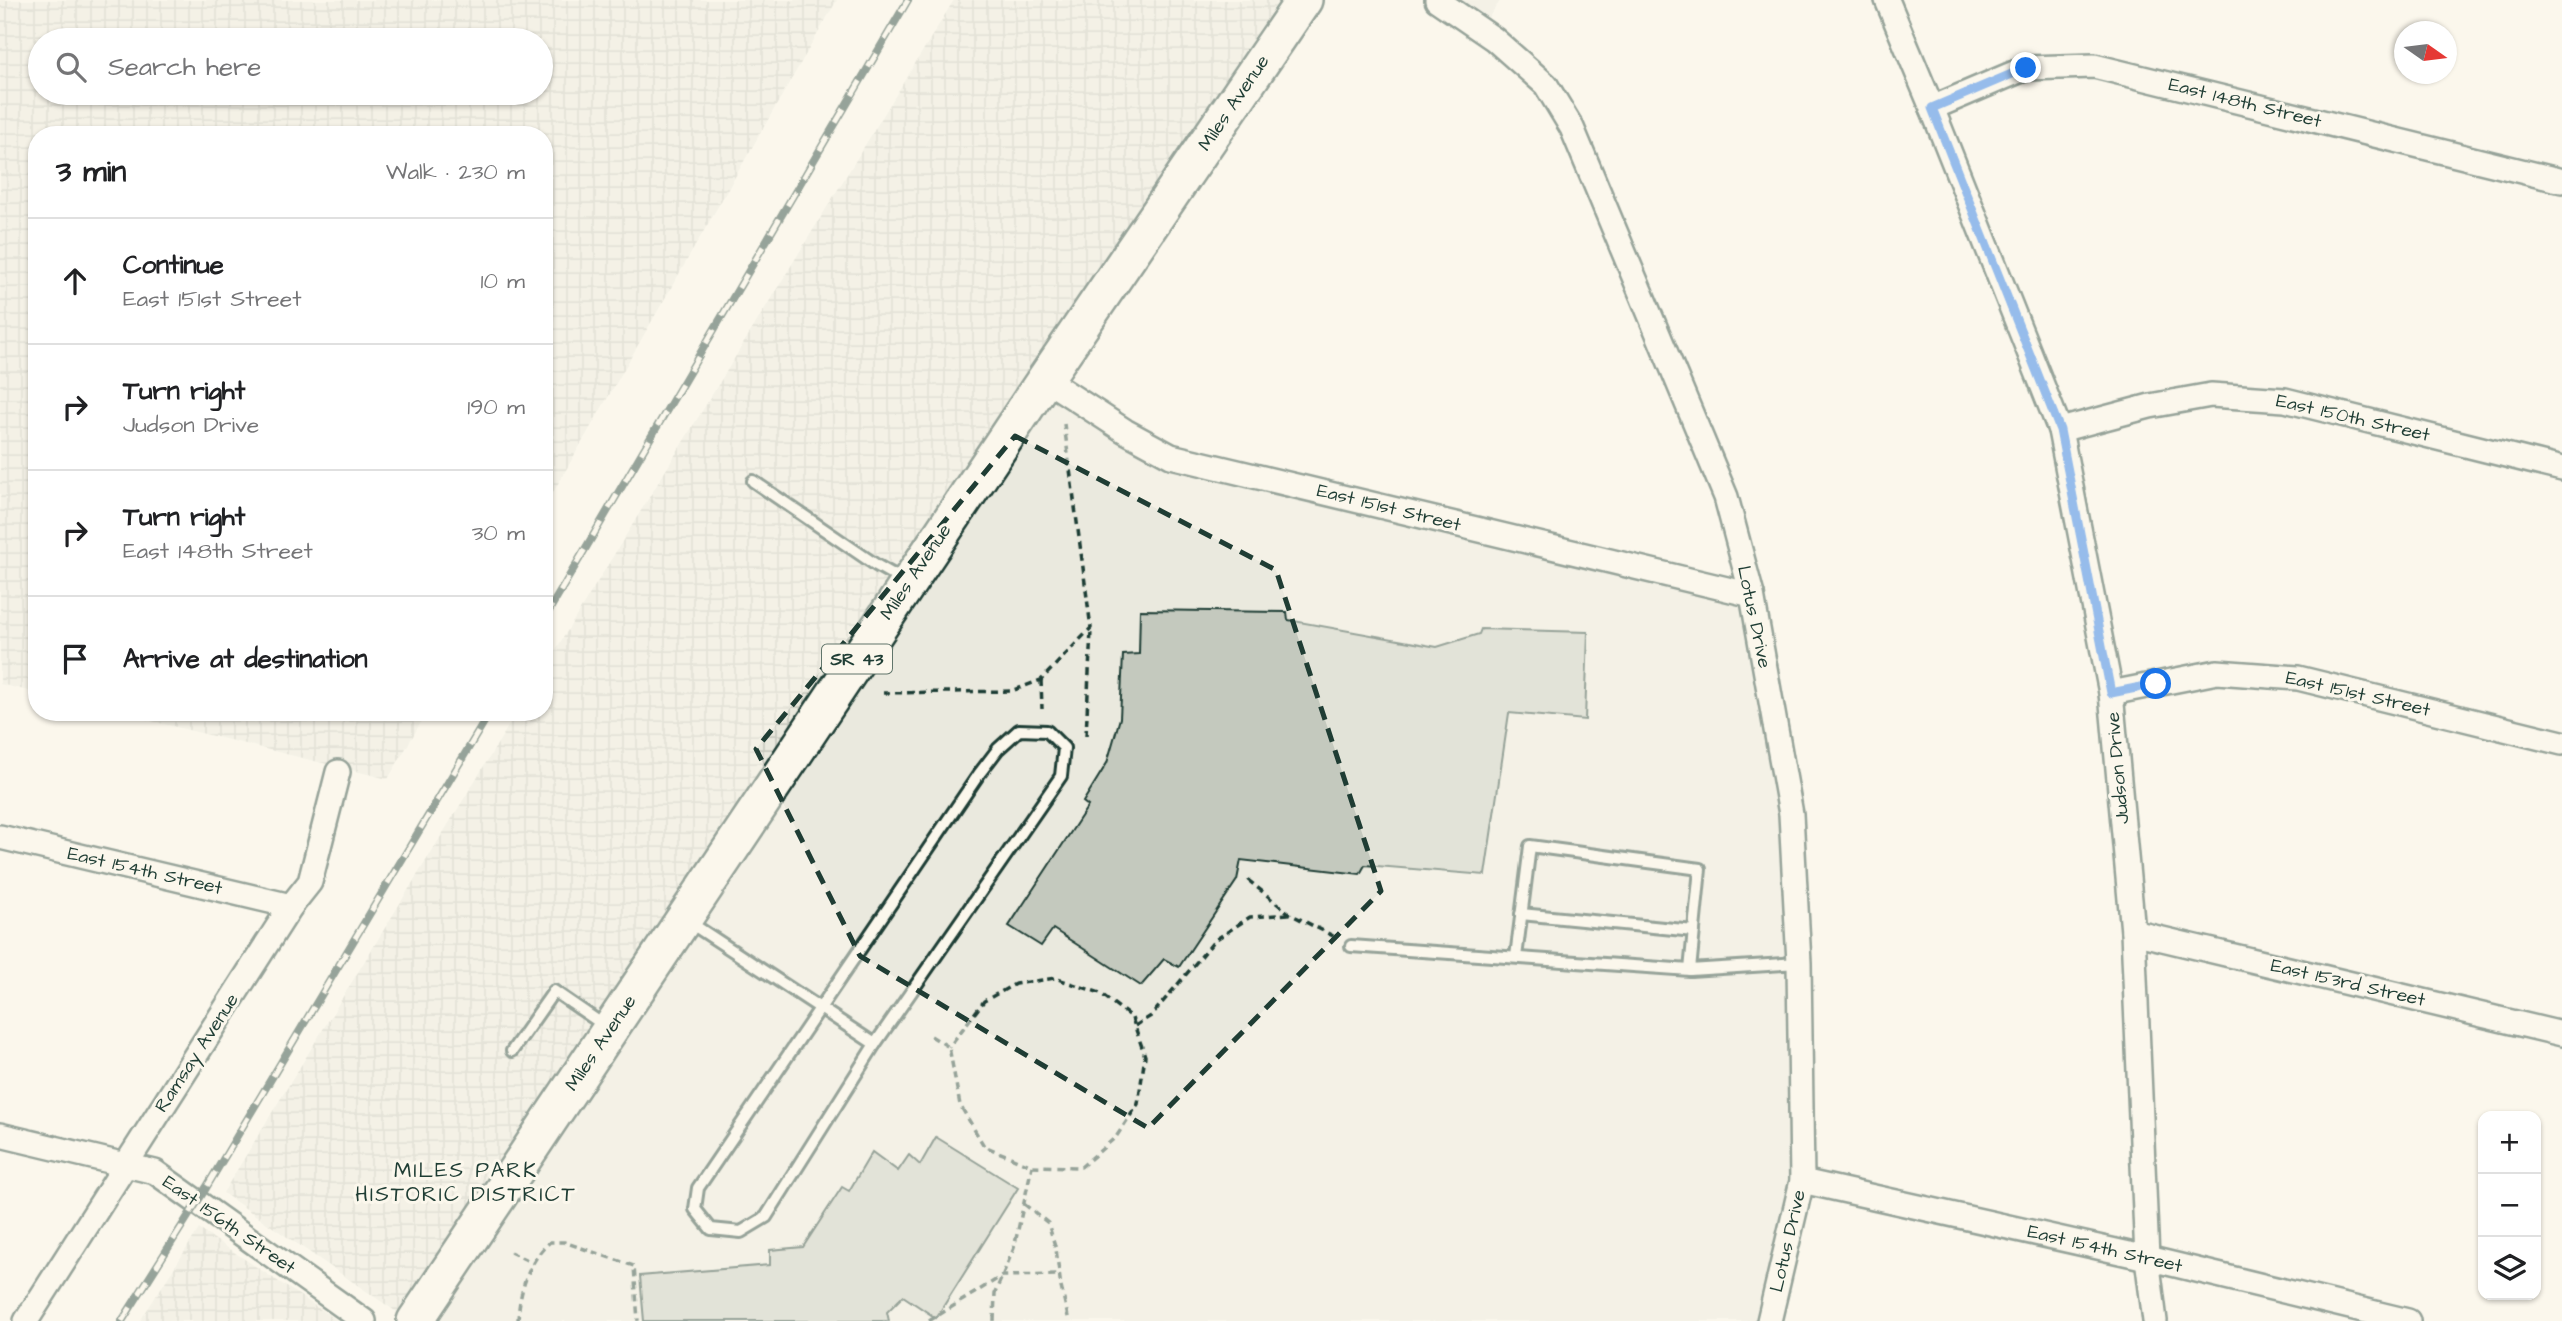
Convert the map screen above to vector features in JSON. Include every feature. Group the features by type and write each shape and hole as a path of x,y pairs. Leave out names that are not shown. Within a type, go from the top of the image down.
{"main road":[{"name":"Miles Avenue","path":"415,1321 1045,379 1304,0"}],"street":[{"name":"Lotus Drive","path":"1437,0 1494,39 1546,85 1572,128 1726,497 1752,595 1791,814 1799,963 1802,1181 1769,1321"},
{"name":"Judson Drive","path":"1886,0 1932,108 2060,430 2111,693 2133,932 2147,1258 2155,1321"},
{"name":"East 148th Street","path":"1932,108 2026,68 2094,66 2562,181"},
{"name":"East 151st Street","path":"1045,379 1125,431 1171,456 1752,595"},
{"name":"East 150th Street","path":"2060,430 2150,405 2211,395 2285,400 2562,469"},
{"name":"East 151st Street","path":"2111,693 2217,672 2298,678 2562,743"},
{"name":"Ramsay Avenue","path":"26,1321 291,906 310,882 338,772"},
{"name":"East 154th Street","path":"0,837 291,906"},
{"name":"East 153rd Street","path":"2133,932 2562,1034"},
{"name":"East 156th Street","path":"0,1135 155,1172 364,1321"},
{"name":"East 154th Street","path":"1802,1181 2147,1258 2408,1321"}],"lane":[{"path":"753,481 876,565 908,583"},
{"path":"1019,730 1047,731 1064,748 1061,776 876,1044 766,1217 741,1232 711,1229 695,1209 698,1188 998,749 1019,730"},
{"path":"1516,957 1530,846 1700,869 1690,970"},
{"path":"1521,914 1694,932"},
{"path":"684,919 876,1044"},
{"path":"1351,946 1690,970 1799,963"},
{"path":"512,1051 554,991 610,1030"}],"path":[{"path":"1064,424 1091,628 1086,736"},
{"path":"883,693 1012,691 1041,680 1091,628"},
{"path":"1041,680 1042,709"},
{"path":"1248,880 1290,915 1351,946"},
{"path":"1135,1026 1151,1016 1215,940 1250,917 1290,915"},
{"path":"931,1036 949,1047 960,1105 984,1146 1032,1166 1081,1167 1116,1137 1138,1104 1145,1056 1132,1018 1100,993 1055,978 1015,984 984,1001 949,1047"},
{"path":"994,1321 995,1293 1014,1248 1032,1166"},
{"path":"1024,1204 1048,1223 1056,1249 1069,1321"},
{"path":"518,1321 524,1285 541,1249 550,1242 575,1245 634,1266 638,1321"},
{"path":"510,1252 533,1263"},
{"path":"929,1321 1002,1276 1060,1275"}],"highlighted area":[{"path":"1015,436 1276,570 1381,891 1148,1128 860,956 756,749"}],"shaded area":[{"path":"0,0 837,0 553,492 553,126 28,126 28,691 0,684"},
{"path":"954,0 1279,0 404,1317 223,1193 511,721 553,721 553,654"},
{"path":"1437,0 1501,0 1480,29"},
{"path":"1045,379 1171,456 1752,595 1791,814 1802,1181 1769,1321 416,1321"},
{"path":"152,721 422,721 388,779"},
{"path":"199,1229 338,1321 140,1321"}],"building":[{"path":"1140,610 1287,612 1288,620 1437,647 1479,634 1481,629 1588,632 1585,720 1509,713 1485,875 1365,865 1360,874 1241,860 1237,880 1179,967 1164,959 1141,986 1053,929 1041,946 1009,926 1088,806 1083,802 1107,763 1120,718 1123,655 1139,654"},
{"path":"936,1137 1018,1188 936,1318 903,1296 887,1312 889,1321 644,1321 640,1276 770,1265 770,1250 803,1247 842,1187 849,1191 872,1152 898,1171 909,1155 920,1165"}],"railway":[{"path":"553,604 908,0"},
{"path":"122,1321 206,1188 485,721"}],"district":[{"name":"MILES PARK HISTORIC DISTRICT","path":"466,1182"}],"route":[{"path":"2026,68 1932,108 2060,430 2111,693 2156,684"}]}
